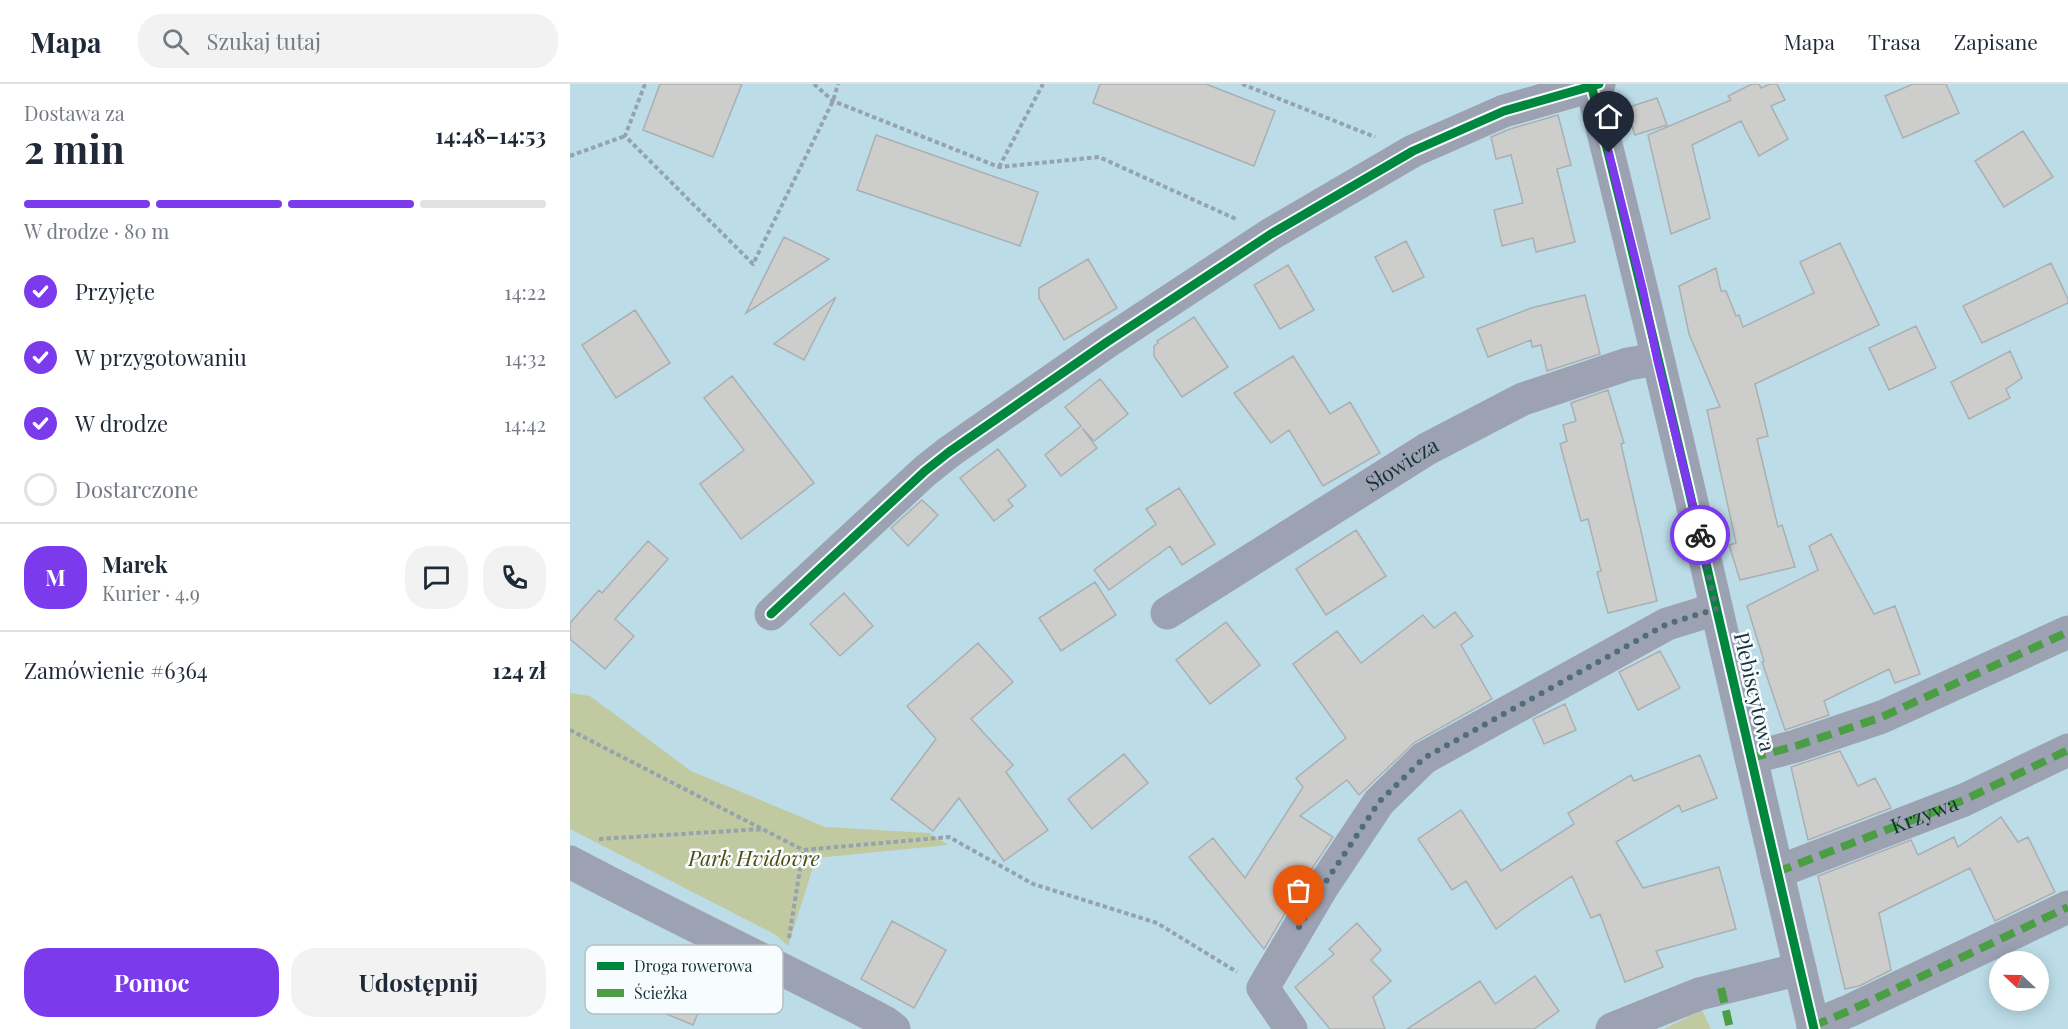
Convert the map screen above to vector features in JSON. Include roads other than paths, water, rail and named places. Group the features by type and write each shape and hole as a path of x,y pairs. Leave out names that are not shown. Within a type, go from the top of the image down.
{"street":[{"path":"771,614 925,471 950,452 1107,342 1271,234 1413,152 1504,111 1594,85"},
{"name":"Plebiscytowa","path":"1594,85 1813,1028"},
{"name":"Słowicza","path":"1167,613 1427,449 1523,399 1628,364 1657,359"},
{"path":"1291,1029 1263,988 1323,886 1379,802 1424,758 1667,624 1716,609"},
{"path":"1751,758 1796,746 1882,717 2068,632"},
{"name":"Krzywa","path":"1777,872 1964,800 2068,750"},
{"path":"579,851 653,906 735,945"},
{"path":"1813,1028 2068,907"},
{"path":"783,969 885,1022 894,1029"},
{"path":"1612,1029 1699,994 1800,969"}],"park label":[{"name":"Park Hvidovre","path":"754,859"}]}
